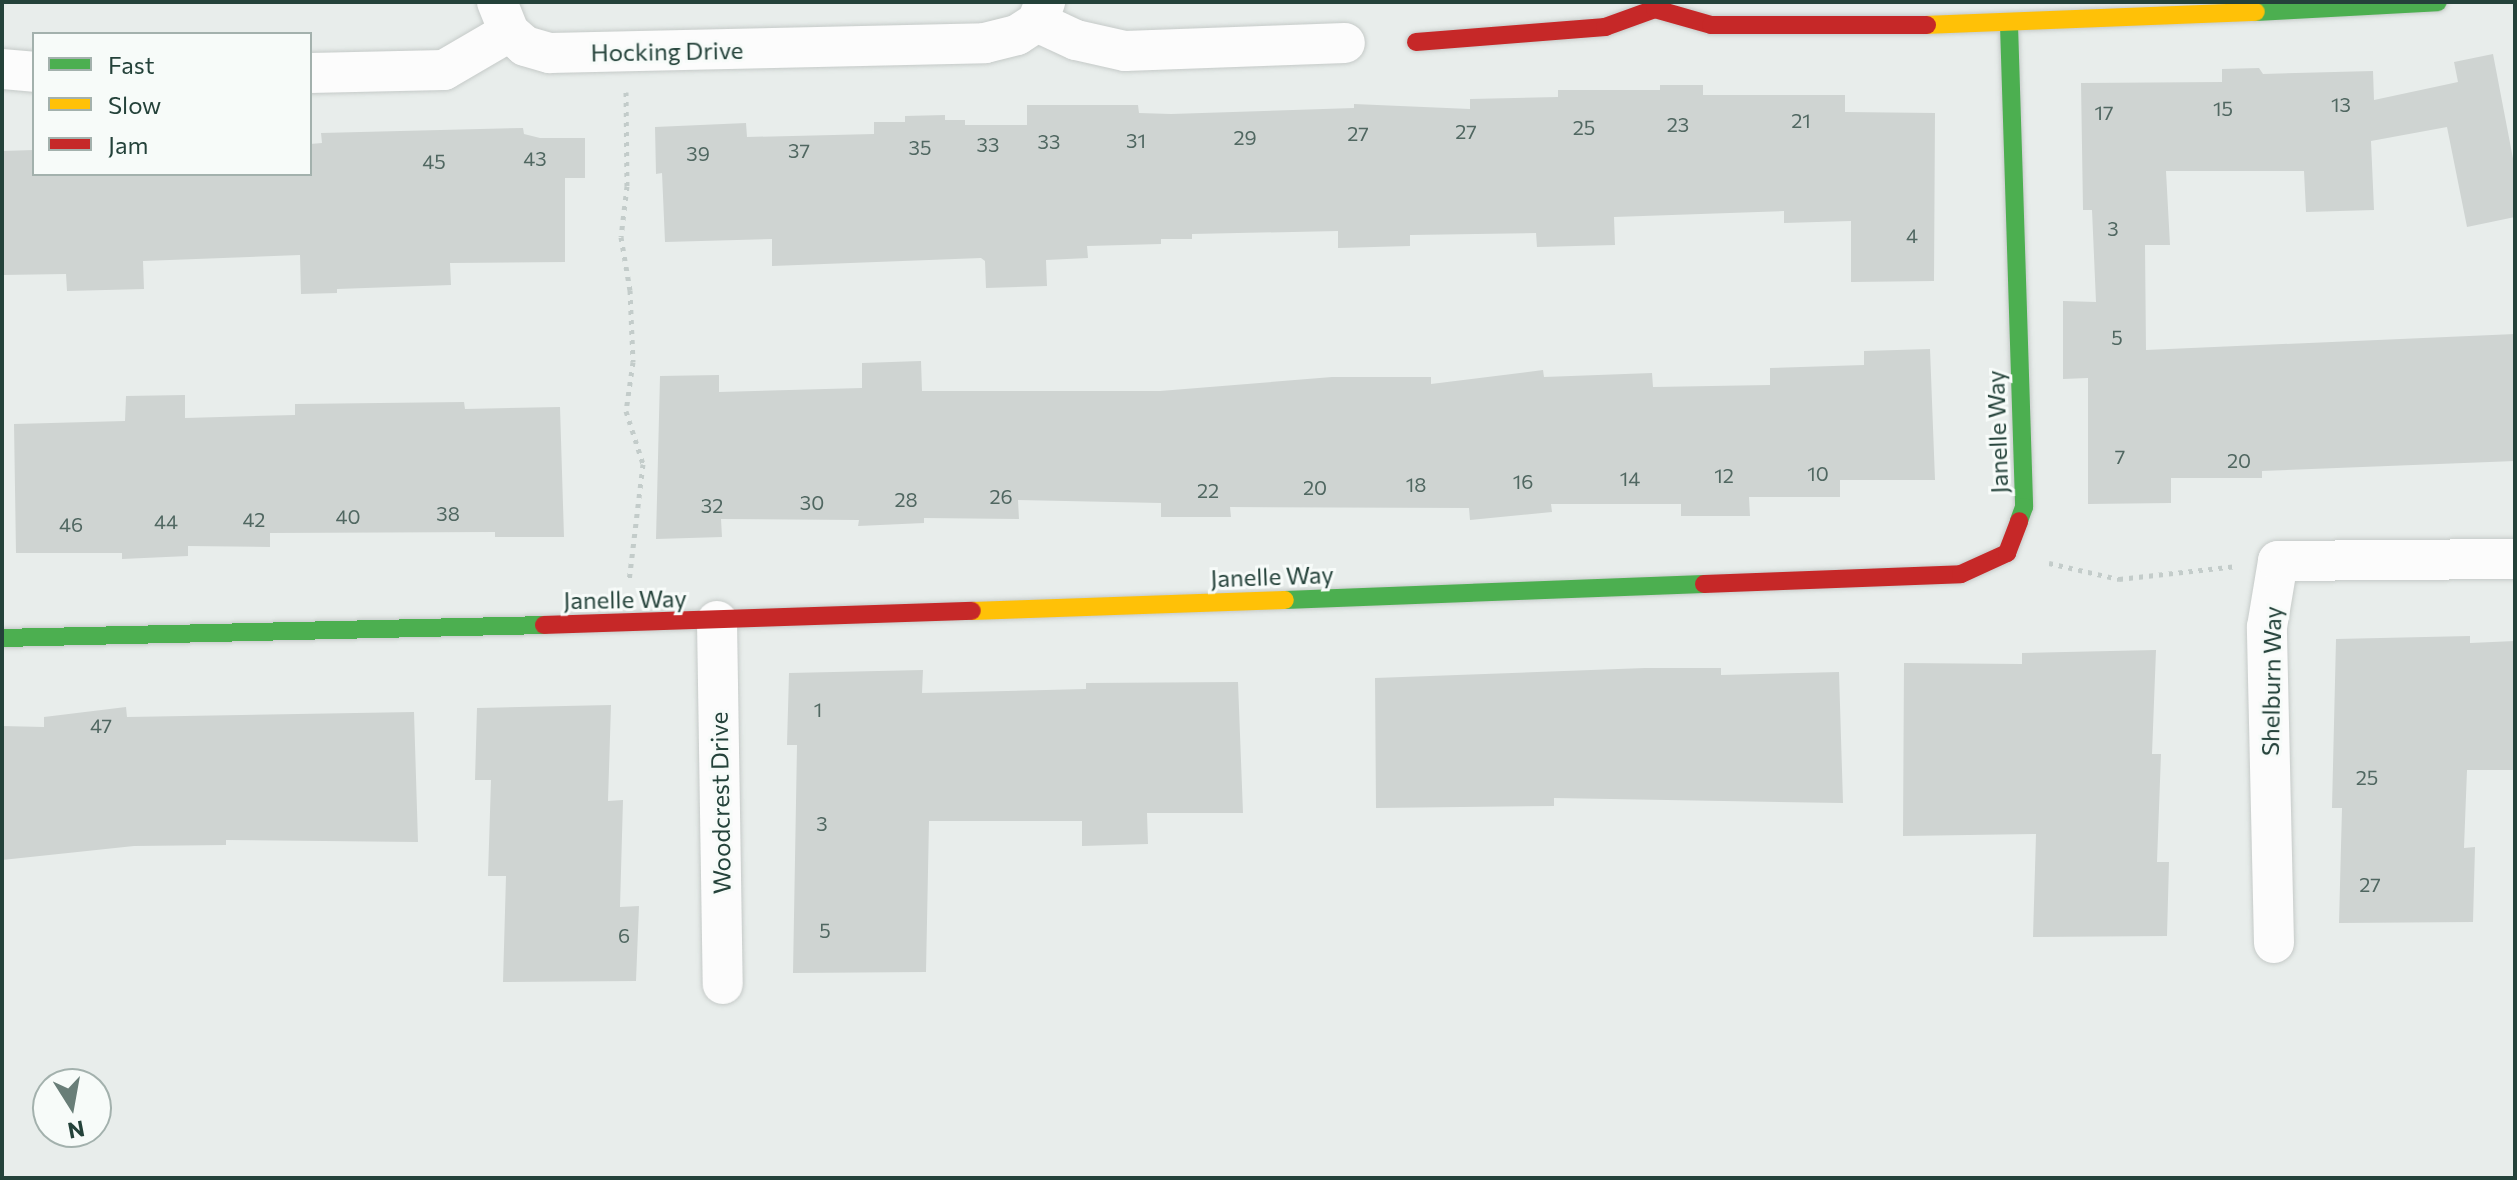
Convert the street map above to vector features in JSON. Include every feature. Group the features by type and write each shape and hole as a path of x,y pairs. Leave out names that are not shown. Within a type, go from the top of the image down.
{"street":[{"path":"1416,42 1605,27 1654,6 1711,25 2009,25 2308,6 2438,2"},
{"name":"Hocking Drive","path":"312,73 444,70 503,17 525,46 550,53 985,43 1017,35 1041,12 1076,40 1125,51 1345,43"},
{"name":"Janelle Way","path":"2,638 717,621 1961,574 2007,553 2024,507 2009,25"},
{"path":"2,69 32,72"},
{"path":"2278,561 2515,559"},
{"name":"Shelburn Way","path":"2274,943 2267,627 2278,561"},
{"name":"Woodcrest Drive","path":"717,621 723,984"}],"path":[{"path":"630,51 621,237 630,290 633,362 626,411 643,464 629,559 630,623"},
{"path":"2007,553 2119,579 2278,561"}],"building":[{"path":"2493,54 2515,169 2515,217 2467,227 2447,127 2371,141 2374,210 2306,212 2304,171 2166,171 2170,245 2145,245 2146,350 2515,334 2515,461 2262,471 2262,478 2171,478 2171,503 2088,504 2088,378 2063,379 2063,301 2096,302 2092,210 2083,210 2081,83 2222,82 2222,69 2259,68 2263,74 2373,71 2374,100 2458,82 2454,62"},
{"path":"1660,85 1703,85 1703,95 1845,95 1845,112 1935,113 1934,281 1851,282 1851,221 1784,223 1784,211 1614,217 1615,245 1537,247 1536,233 1410,235 1410,246 1338,248 1338,231 1192,234 1192,239 1161,239 1161,244 1087,246 1088,258 1046,260 1047,286 986,288 985,261 981,258 772,266 772,239 665,242 662,173 656,174 655,127 746,123 747,137 874,134 874,122 905,122 905,116 945,115 945,120 965,120 965,125 1027,125 1027,105 1138,105 1139,113 1171,114 1354,108 1354,104 1470,109 1470,99 1558,97 1558,90 1660,90"},
{"path":"523,128 524,134 540,138 585,138 585,178 565,178 565,262 450,263 451,285 337,289 337,293 301,294 300,255 143,261 144,289 67,291 66,274 2,275 2,151 32,150 32,176 312,176 312,144 322,143 321,133"},
{"path":"1930,349 1935,480 1840,480 1840,497 1749,497 1750,516 1681,516 1681,504 1551,504 1552,512 1470,520 1469,508 1230,507 1231,517 1161,517 1161,503 1018,500 1019,519 924,518 924,523 858,526 859,520 721,519 722,537 656,539 660,376 719,375 719,392 862,388 862,363 921,361 922,391 1160,391 1332,377 1431,377 1431,384 1543,370 1544,377 1652,373 1653,387 1770,385 1770,368 1864,365 1864,351"},
{"path":"185,395 185,418 295,415 295,404 464,402 465,409 560,407 564,537 495,537 495,532 270,533 270,547 188,546 188,556 122,559 122,553 16,553 14,424 125,421 126,396"},
{"path":"2470,636 2470,643 2515,641 2515,770 2467,770 2464,848 2475,847 2473,922 2339,923 2342,808 2332,808 2336,639"},
{"path":"2156,650 2152,754 2161,754 2157,862 2169,862 2167,936 2033,937 2036,834 1903,836 1904,663 2022,664 2022,653"},
{"path":"1721,668 1721,675 1839,672 1843,803 1554,798 1554,806 1376,808 1375,678"},
{"path":"923,670 922,693 1086,689 1086,683 1238,682 1243,813 1147,813 1148,844 1082,846 1082,821 929,821 926,972 793,973 797,745 787,745 789,673"},
{"path":"611,705 608,801 623,800 620,907 639,906 636,981 503,982 506,876 488,876 491,780 475,780 477,708"},
{"path":"126,707 127,717 414,712 418,842 226,840 226,845 134,846 2,860 2,726 44,727 44,717"}],"traffic: fast":[{"path":"2256,12 2438,2"},
{"path":"2009,25 2024,507 2019,521"},
{"path":"1285,600 1704,584"},
{"path":"2,638 544,625"}],"traffic: slow":[{"path":"1927,25 2256,12"},
{"path":"972,611 1285,600"}],"traffic: jam":[{"path":"1416,42 1605,27 1655,9 1711,25 1927,25"},
{"path":"1704,584 1961,574 2007,553 2019,521"},
{"path":"544,625 972,611"}]}
